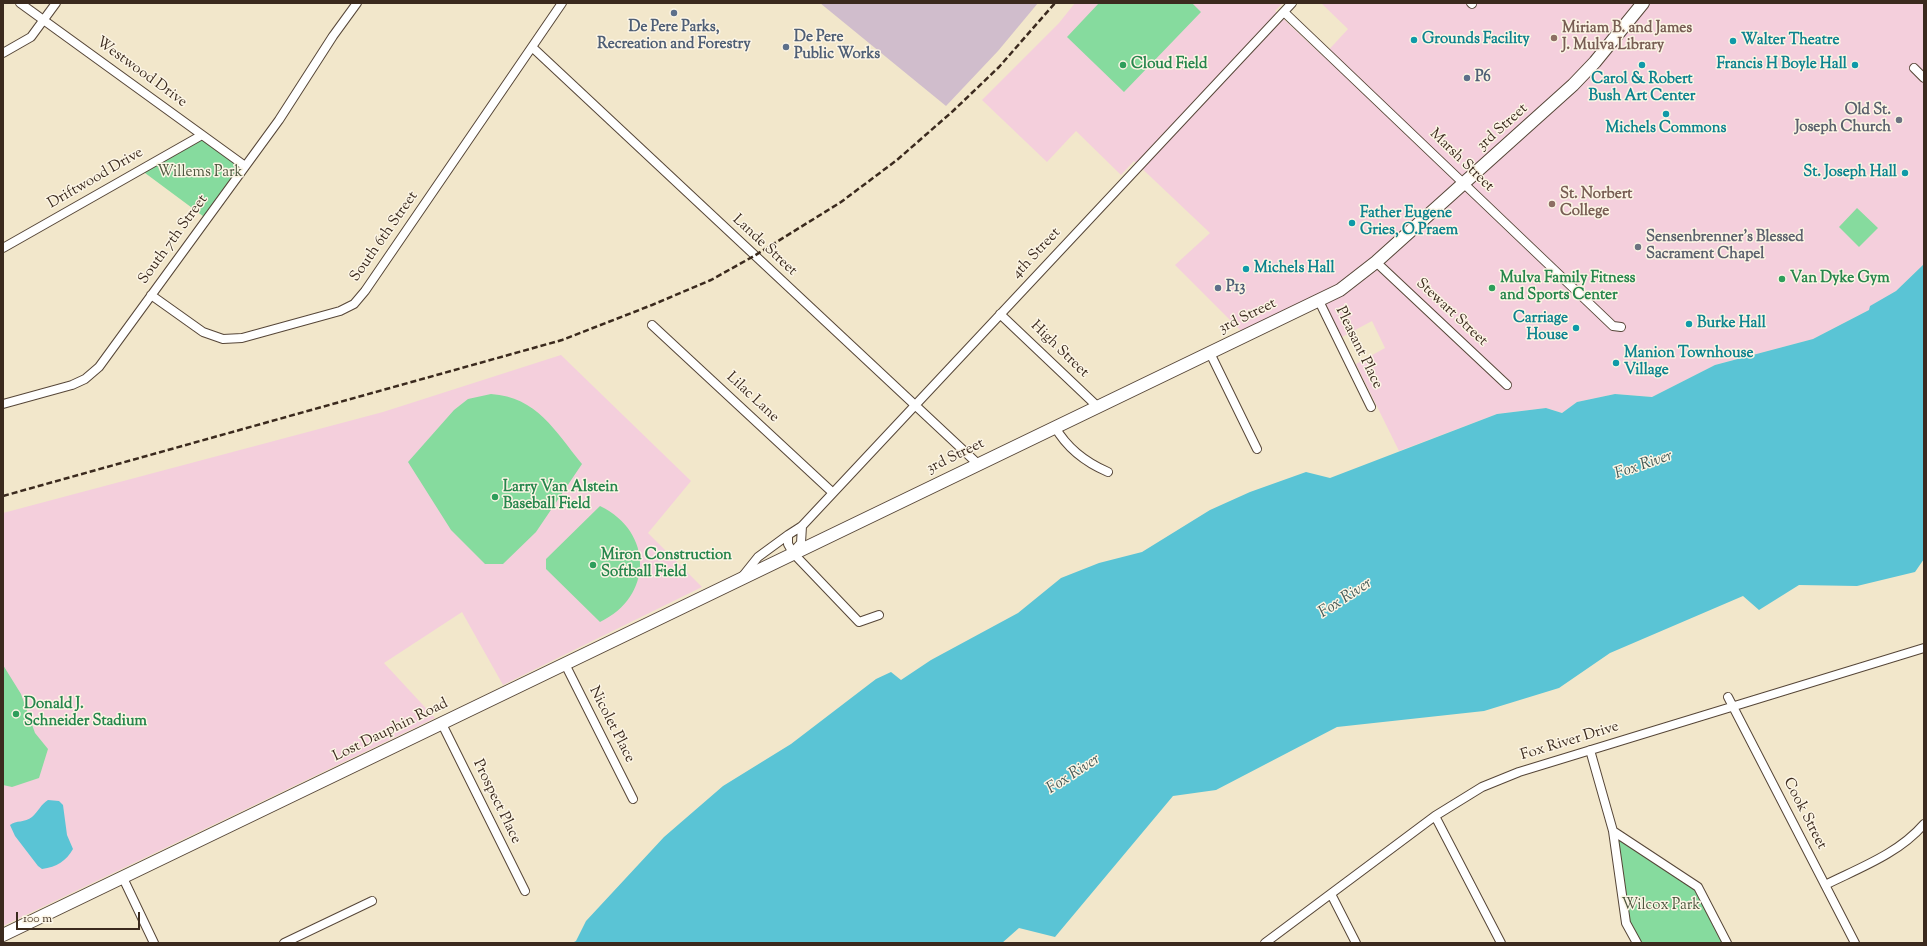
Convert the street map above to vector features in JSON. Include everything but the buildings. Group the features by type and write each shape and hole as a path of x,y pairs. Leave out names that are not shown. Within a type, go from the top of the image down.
{"main road":[{"name":"3rd Street","path":"793,553 1319,301 1354,281 1573,85 1595,62 1643,3"},
{"name":"Lost Dauphin Road","path":"3,935 793,553"}],"street":[{"name":"Westwood Drive","path":"20,3 245,166"},
{"path":"3,53 31,37 56,3"},
{"name":"South 7th Street","path":"3,404 72,385 85,379 99,367 279,120 333,36 357,3"},
{"name":"South 6th Street","path":"152,295 203,332 223,339 242,338 340,311 354,304 365,292 562,3"},
{"name":"4th Street","path":"740,579 758,557 802,526 832,492 1292,3"},
{"name":"Marsh Street","path":"1284,12 1613,326 1621,327"},
{"name":"Lande Street","path":"532,47 978,464"},
{"path":"1914,68 1924,78"},
{"name":"Driftwood Drive","path":"3,248 202,135"},
{"name":"Stewart Street","path":"1376,262 1507,385"},
{"name":"Pleasant Place","path":"1319,301 1371,407"},
{"name":"High Street","path":"1000,314 1098,406"},
{"name":"Lilac Lane","path":"652,325 832,492"},
{"path":"1210,353 1257,449"},
{"path":"1055,427 1069,447 1097,467 1108,472"},
{"path":"793,553 801,543 802,526"},
{"path":"788,536 788,544 793,553 859,622 879,615"},
{"name":"Fox River Drive","path":"1265,943 1435,816 1482,787 1520,772 1924,648"},
{"name":"Nicolet Place","path":"565,664 633,799"},
{"name":"Cook Street","path":"1728,698 1855,943"},
{"name":"Prospect Place","path":"442,724 525,892"},
{"path":"1590,750 1614,831 1626,923 1637,943"},
{"path":"1435,816 1501,943"},
{"path":"1825,884 1895,849 1908,840 1924,824"},
{"path":"1614,831 1698,887 1727,943"},
{"path":"123,878 154,943"},
{"path":"1331,894 1356,943"},
{"path":"284,943 372,901"}],"shaded area":[{"path":"820,3 1038,3 998,51 946,106"},
{"name":"St. Norbert College","path":"1075,3 1283,3 1275,11 1323,56 1348,29 1321,3 1924,3 1924,264 1896,291 1871,306 1869,310 1813,339 1715,365 1652,397 1615,394 1577,402 1562,413 1546,408 1497,414 1399,451 1356,364 1385,348 1372,321 1342,337 1320,294 1241,331 1175,265 1210,233 1134,161 1121,175 1076,131 1047,162 982,100 1059,23"},
{"path":"561,355 691,481 648,533 702,587 503,685 462,612 384,663 435,718 3,926 3,513 383,412"}],"green space":[{"name":"Cloud Field","path":"1099,3 1192,3 1201,12 1124,92 1067,37"},
{"name":"Willems Park","path":"202,135 245,166 207,219 141,170"},
{"path":"1857,208 1878,228 1859,247 1839,227"},
{"name":"Larry Van Alstein Baseball Field","path":"491,394 507,397 521,402 533,409 553,428 582,464 536,532 503,564 485,564 451,530 408,462 454,410 468,399"},
{"name":"Miron Construction Softball Field","path":"600,506 618,517 630,532 638,548 640,564 638,581 630,597 617,611 600,622 546,569 546,559"},
{"name":"Donald J. Schneider Stadium","path":"3,665 21,694 35,733 48,749 39,778 12,787 3,785"},
{"name":"Wilcox Park","path":"1613,831 1698,887 1727,943 1637,943 1626,923"}],"water":[{"name":"Fox River","path":"1924,264 1924,559 1915,572 1857,586 1799,585 1759,610 1743,596 1610,653 1559,688 1484,711 1337,727 1216,790 1173,796 1055,937 1019,928 1002,943 572,943 576,941 586,921 664,837 723,786 791,744 876,679 891,672 901,680 931,660 1018,613 1061,578 1099,563 1142,552 1210,510 1250,492 1306,472 1330,478 1497,414 1546,408 1562,413 1577,402 1615,394 1652,397 1715,365 1813,339 1869,310 1870,306 1896,291"},
{"path":"48,800 59,801 63,805 67,835 73,849 60,863 52,867 42,869 15,836 10,825 15,822 29,819"}],"railway":[{"path":"3,496 562,340 711,280 754,256 841,202 897,160 953,111 999,67 1055,3"}],"place":[{"name":"De Pere Parks, Recreation and Forestry","path":"674,13"},
{"name":"Miriam B. and James J. Mulva Library","path":"1554,38"},
{"name":"Grounds Facility","path":"1414,40"},
{"name":"Walter Theatre","path":"1733,41"},
{"name":"De Pere Public Works","path":"786,47"},
{"name":"Cloud Field","path":"1123,65"},
{"name":"Carol & Robert Bush Art Center","path":"1642,65"},
{"name":"Francis H Boyle Hall","path":"1855,65"},
{"name":"P6","path":"1467,78"},
{"name":"Michels Commons","path":"1666,114"},
{"name":"Old St. Joseph Church","path":"1899,120"},
{"name":"St. Joseph Hall","path":"1905,173"},
{"name":"St. Norbert College","path":"1552,204"},
{"name":"Father Eugene Gries, O.Praem","path":"1352,223"},
{"name":"Sensenbrenner's Blessed Sacrament Chapel","path":"1638,247"},
{"name":"Michels Hall","path":"1246,269"},
{"name":"Van Dyke Gym","path":"1782,279"},
{"name":"P13","path":"1218,288"},
{"name":"Mulva Family Fitness and Sports Center","path":"1492,288"},
{"name":"Burke Hall","path":"1689,324"},
{"name":"Carriage House","path":"1576,328"},
{"name":"Manion Townhouse Village","path":"1616,363"},
{"name":"Larry Van Alstein Baseball Field","path":"495,497"},
{"name":"Miron Construction Softball Field","path":"593,565"},
{"name":"Donald J. Schneider Stadium","path":"16,714"}]}
